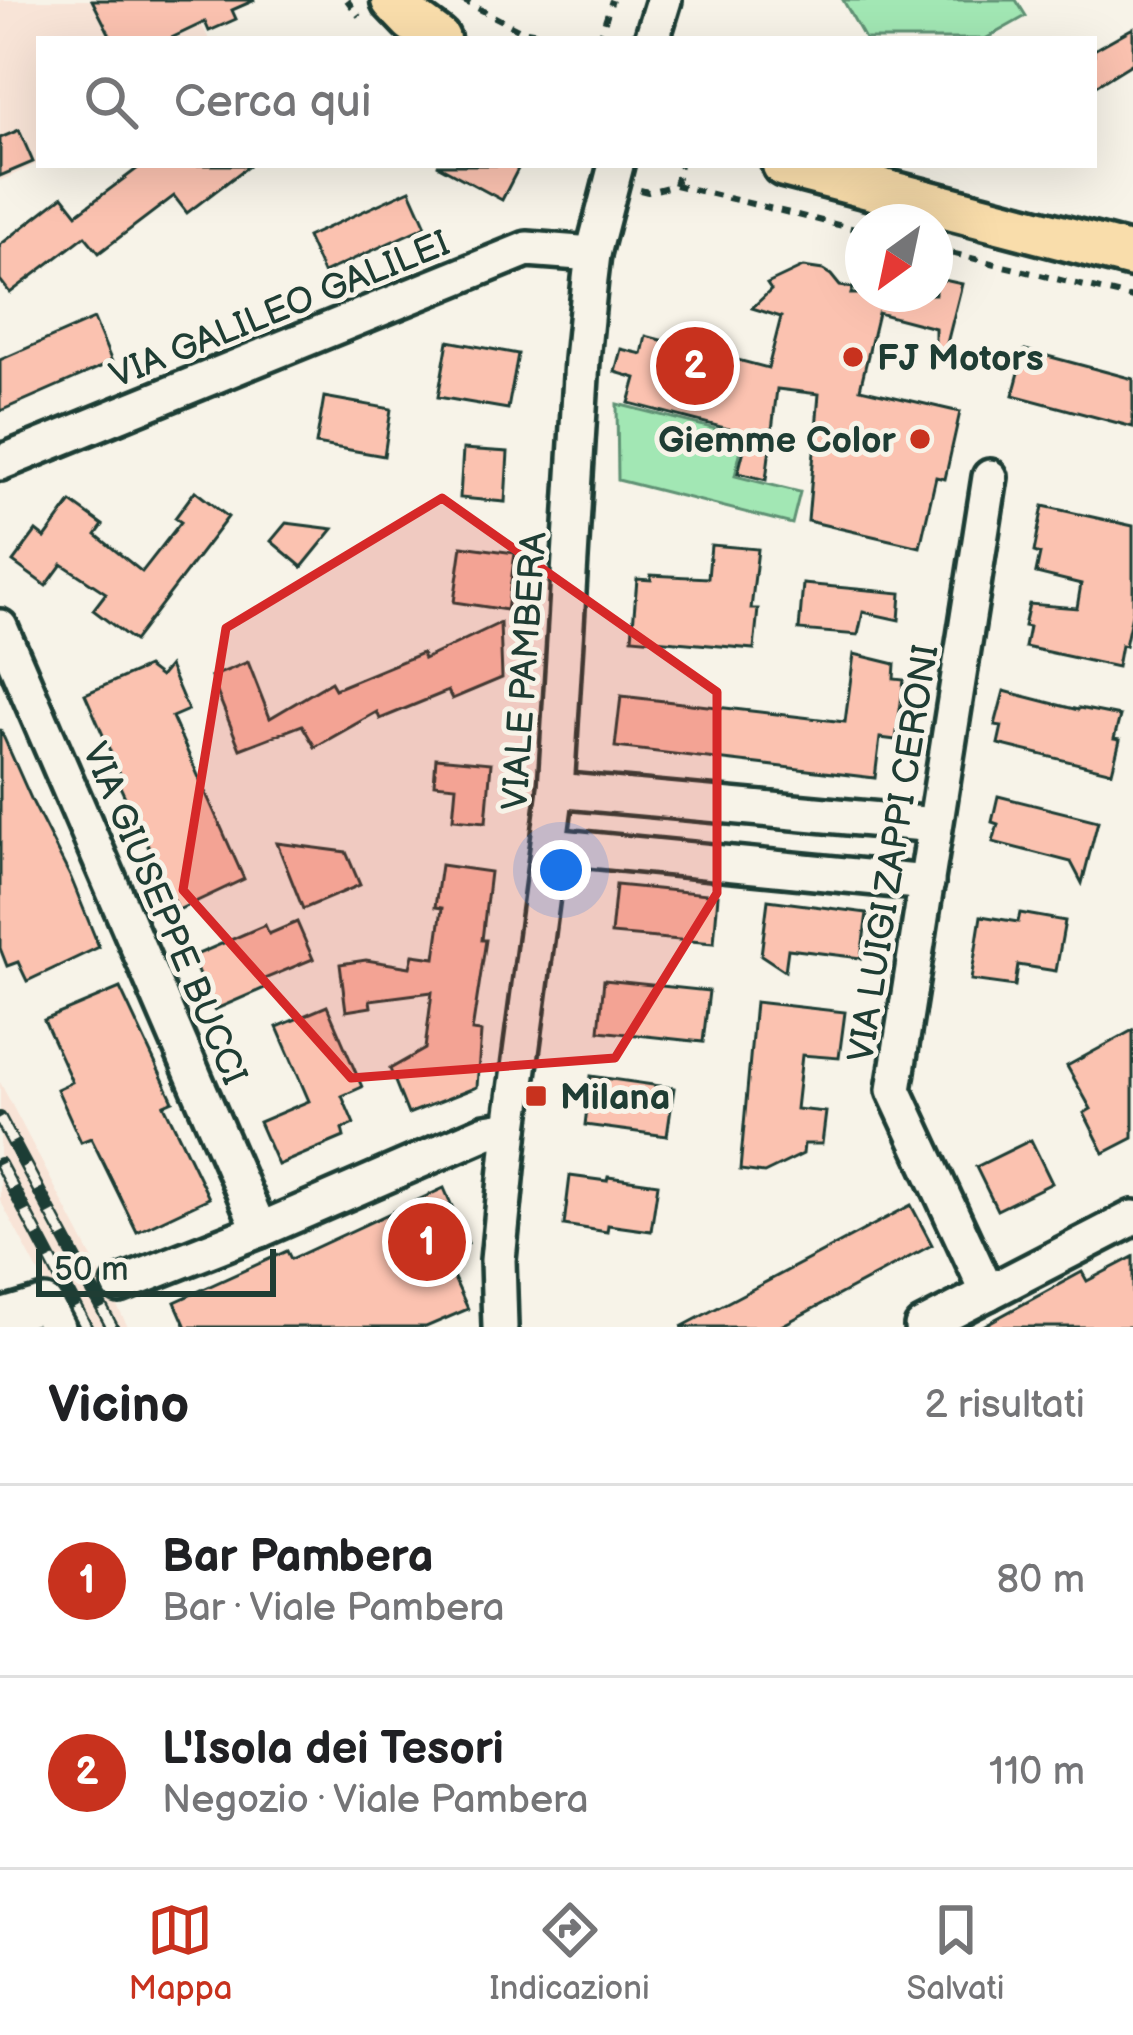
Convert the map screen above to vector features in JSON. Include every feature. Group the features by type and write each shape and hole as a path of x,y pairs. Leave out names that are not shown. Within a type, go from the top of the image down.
{"main road":[{"path":"393,0 434,36"},
{"path":"796,168 1133,256"}],"street":[{"path":"653,36 664,0"},
{"name":"VIALE PAMBERA","path":"500,1327 498,1260 511,1129 556,790 593,254 615,168"},
{"name":"VIA GALILEO GALILEI","path":"0,463 527,250 593,254"},
{"name":"VIA LUIGI ZAPPI CERONI","path":"988,1293 894,1090 990,477"},
{"name":"VIA GIUSEPPE BUCCI","path":"0,627 260,1230"},
{"path":"556,790 935,826"},
{"path":"550,845 927,883"},
{"path":"120,1285 486,1132 511,1129"},
{"path":"922,1327 1133,1218"},
{"path":"0,1317 51,1315"}],"path":[{"path":"462,0 520,30 557,36"},
{"path":"600,36 612,0"},
{"path":"679,168 675,184 845,227"},
{"path":"953,253 1133,298"}],"highlighted area":[{"path":"442,498 717,692 717,893 615,1058 351,1078 183,890 226,628"}],"shaded area":[{"path":"0,0 188,0 207,36 36,36 36,164 0,181"},
{"path":"0,1082 128,1327 68,1327 0,1200"}],"green space":[{"path":"843,0 1016,0 1026,16 990,36 863,36"},
{"path":"617,404 744,436 735,476 800,492 792,524 618,480"}],"building":[{"path":"92,0 255,0 232,10 236,19 209,31 205,22 175,36 110,36"},
{"path":"1133,28 1133,63 1097,85 1097,48"},
{"path":"19,130 33,162 0,176 0,138"},
{"path":"138,168 246,168 187,213 174,196 99,253 85,236 10,293 0,280 0,245 63,196 77,214"},
{"path":"443,168 518,168 502,200"},
{"path":"410,190 426,226 323,273 307,237"},
{"path":"803,267 823,270 845,287 845,312 953,312 953,282 962,284 944,355 935,354 935,328 878,313 860,389 960,412 945,479 936,477 920,547 808,521 819,394 777,389 766,480 738,473 748,434 629,403 636,378 615,372 621,349 642,354 646,336 768,368 781,317 752,308 771,290 767,284"},
{"path":"94,319 112,362 0,411 0,360"},
{"path":"448,341 518,354 508,409 438,397"},
{"path":"1025,350 1133,379 1133,427 1013,395"},
{"path":"324,397 391,409 384,456 316,444"},
{"path":"463,449 508,452 505,502 460,498"},
{"path":"195,491 228,517 134,641 93,610 106,593 62,564 46,586 13,562 36,531 45,538 71,502 103,525 96,535 142,572 181,522 175,518"},
{"path":"1043,506 1133,526 1133,609 1117,667 1025,647 1029,604 1077,608 1081,584 1036,573 1040,554 1034,552"},
{"path":"286,523 333,529 302,567 271,541"},
{"path":"711,545 758,549 751,609 758,609 754,649 632,638 637,579 651,580 651,575 708,578"},
{"path":"462,546 515,553 507,610 454,602"},
{"path":"803,584 901,593 899,620 863,612 858,635 799,630"},
{"path":"500,623 502,678 452,699 448,691 380,719 377,712 315,747 302,725 240,749 211,677 248,662 270,718 331,682 335,689 422,653 424,659"},
{"path":"854,654 895,664 894,679 904,680 896,740 880,738 875,778 615,747 621,696 845,722"},
{"path":"169,666 188,710 172,717 244,879 178,910 116,778 121,776 85,694 147,667 160,677"},
{"path":"1004,691 1120,716 1112,772 998,744 1002,726 995,725"},
{"path":"0,729 99,947 27,981 18,962 7,966 0,948"},
{"path":"436,758 491,763 486,822 453,819 456,786 434,784"},
{"path":"998,796 1098,821 1082,883 1071,862 993,842"},
{"path":"277,843 346,852 360,885 303,909"},
{"path":"441,865 490,872 482,940 486,940 472,1031 481,1032 477,1087 408,1114 390,1069 425,1049 432,992 370,1000 371,1007 346,1011 340,964 366,960 410,967 413,955 435,958 442,908 435,907"},
{"path":"616,885 718,895 714,943 611,934"},
{"path":"768,900 867,913 861,958 788,949 785,971 761,955"},
{"path":"1020,913 1065,921 1056,971 1018,965 1015,986 971,980 981,916 1018,922"},
{"path":"297,922 313,959 264,979 267,987 214,1010 191,957 265,925 269,934"},
{"path":"604,980 709,991 703,1042 599,1031"},
{"path":"120,988 173,1101 164,1105 209,1198 137,1232 91,1138 81,1142 57,1089 72,1082 44,1020"},
{"path":"755,1002 845,1012 839,1058 802,1055 796,1109 826,1112 822,1144 804,1144 803,1154 764,1173 740,1170"},
{"path":"327,1006 362,1087 342,1096 354,1124 342,1129 344,1137 278,1165 259,1122 309,1101 277,1027"},
{"path":"1133,1030 1133,1138 1104,1153 1084,1113 1091,1109 1067,1066"},
{"path":"591,1076 674,1088 667,1136 585,1125"},
{"path":"1031,1140 1052,1183 997,1210 976,1167"},
{"path":"570,1176 658,1184 651,1231 608,1225 607,1232 564,1225"},
{"path":"444,1188 468,1243 443,1254 468,1309 426,1327 186,1327 175,1302 287,1251 291,1259"},
{"path":"911,1205 932,1245 779,1327 681,1327"},
{"path":"1133,1257 1133,1327 981,1327 1082,1272 1087,1281"}],"railway":[{"path":"0,1118 112,1327"},
{"path":"0,1164 86,1327"}],"place":[{"name":"FJ Motors","path":"853,357"},
{"name":"L'Isola dei Tesori","path":"695,366"},
{"name":"Giemme Color","path":"920,439"},
{"name":"Milana","path":"536,1096"},
{"name":"Bar Pambera","path":"427,1242"}]}
